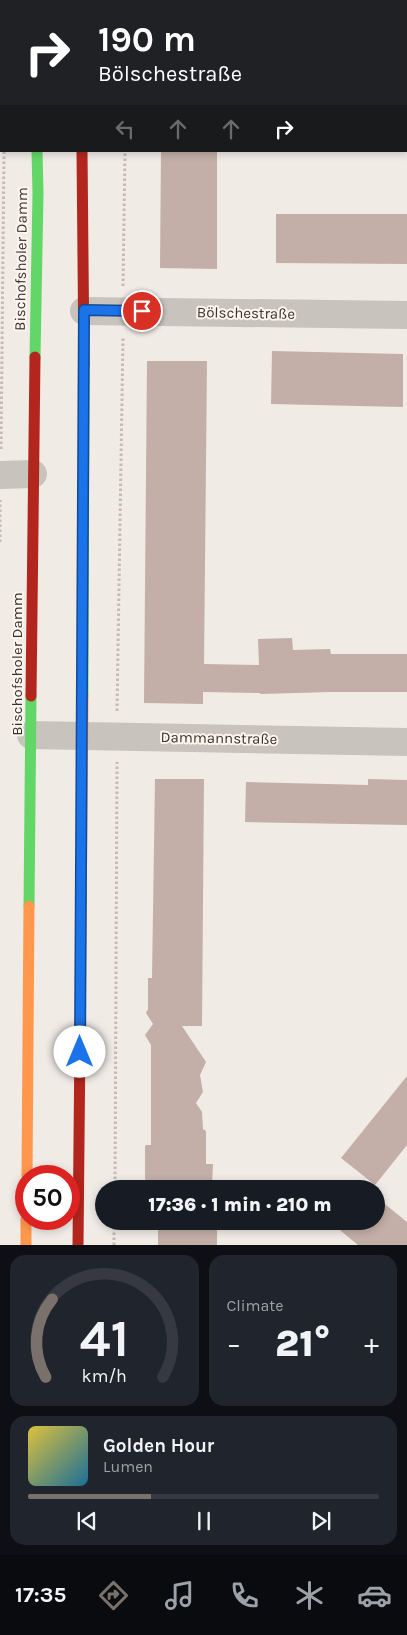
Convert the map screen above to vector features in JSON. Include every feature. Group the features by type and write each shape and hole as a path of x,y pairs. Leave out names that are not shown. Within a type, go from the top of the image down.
{"main road":[{"name":"Bischofsholer Damm","path":"27,1165 37,152"},
{"path":"78,1245 84,310 82,152"},
{"path":"26,1230 26,1245"}],"street":[{"name":"Bölschestraße","path":"84,310 407,315"},
{"path":"0,475 33,474"},
{"name":"Dammannstraße","path":"31,735 407,742"}],"path":[{"path":"0,542 4,152"},
{"path":"123,295 125,152"},
{"path":"117,714 123,328"},
{"path":"114,1180 117,760"},
{"path":"114,1230 114,1245"}],"building":[{"path":"161,152 217,152 217,269 160,268"},
{"path":"276,214 407,214 407,264 276,263"},
{"path":"272,351 403,354 403,407 271,404"},
{"path":"147,361 207,361 204,664 259,665 258,639 292,638 293,650 330,649 331,654 407,654 407,692 260,694 203,692 203,704 144,703"},
{"path":"155,779 204,779 202,1026 182,1026 206,1062 200,1075 203,1092 196,1103 202,1112 203,1129 206,1131 206,1164 213,1164 212,1180 146,1180 145,1147 146,1145 151,1145 151,1045 145,1035 153,1024 146,1013 148,1009 148,978 152,978"},
{"path":"368,779 407,780 407,825 245,822 246,782 368,785"},
{"path":"407,1076 407,1145 379,1180 369,1180 341,1158"},
{"path":"385,1204 407,1222 407,1245 358,1245 340,1230 385,1230"},
{"path":"158,1230 217,1230 217,1245 158,1245"}],"traffic: fast":[{"path":"35,357 37,152"},
{"path":"83,696 84,365"},
{"path":"29,906 31,696"}],"traffic: slow":[{"path":"80,1038 83,696"},
{"path":"27,1165 29,906"},
{"path":"26,1230 26,1245"}],"traffic: jam":[{"path":"82,152 84,365"},
{"path":"31,696 35,357"},
{"path":"78,1245 80,1038"}],"route":[{"path":"80,1052 84,310 142,311"}]}
